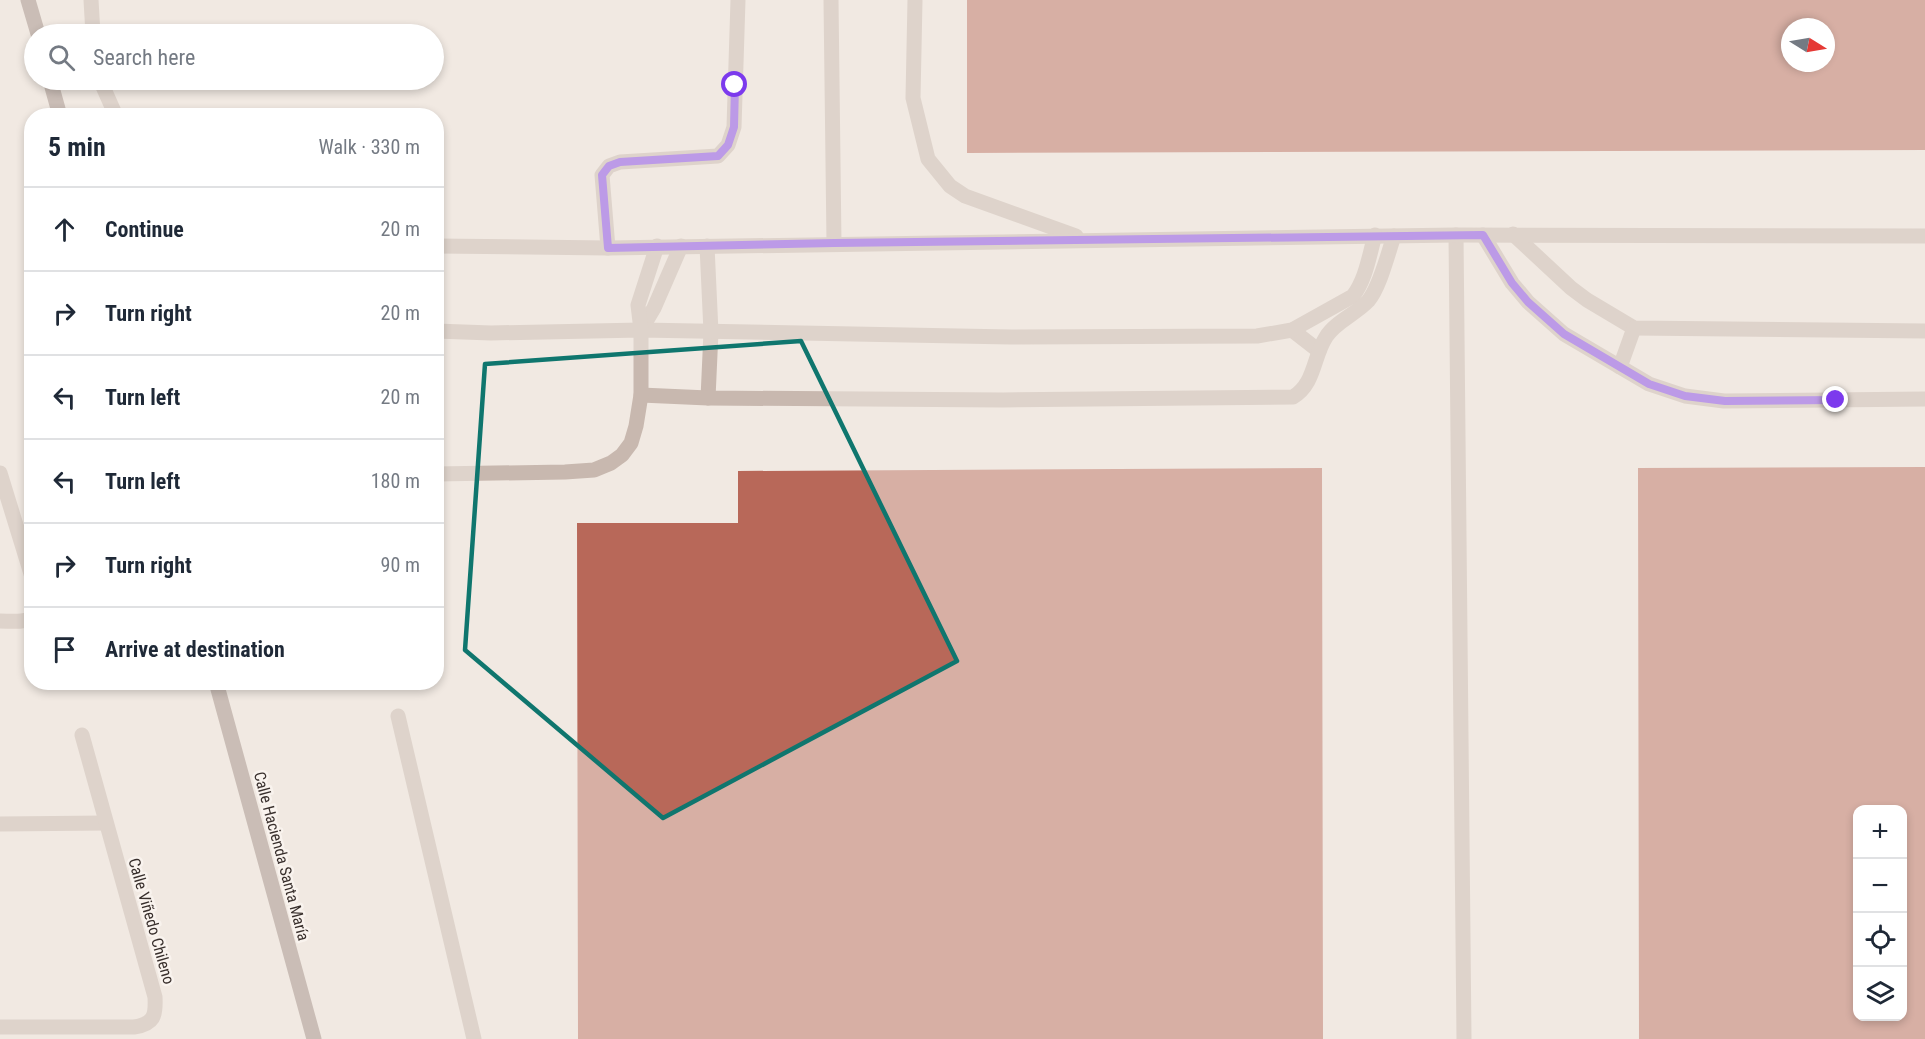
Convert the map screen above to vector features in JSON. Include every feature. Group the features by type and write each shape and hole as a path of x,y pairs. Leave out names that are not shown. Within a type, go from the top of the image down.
{"street":[{"path":"28,0 35,24"},
{"path":"92,0 93,24"},
{"path":"608,248 602,175 609,166 620,162 718,156 728,145 734,127 738,0"},
{"path":"831,0 834,243"},
{"path":"915,0 913,98 928,159 950,186 966,196 1088,240"},
{"path":"53,90 58,108"},
{"path":"104,90 112,108"},
{"path":"444,246 608,248 1513,234 1925,236"},
{"path":"1513,234 1571,288 1634,328 1925,331"},
{"path":"444,331 490,333 641,330 1011,338 1257,336 1292,330 1353,296 1360,287 1375,235"},
{"path":"1456,235 1464,1039"},
{"path":"1483,235 1512,283 1528,302 1564,334 1649,384 1685,396 1725,401 1925,399"},
{"path":"641,395 708,398 1003,400 1279,399 1293,397 1301,393 1308,384 1327,335 1369,300 1380,277 1394,236"},
{"path":"444,474 594,470 611,463 622,455 632,443 636,426 641,395 641,330 638,305 657,246"},
{"path":"641,330 654,308 681,246"},
{"path":"707,246 711,332 708,398"},
{"path":"1620,367 1634,328"},
{"path":"1292,330 1319,351"},
{"path":"0,473 24,551"},
{"path":"0,621 24,621"},
{"name":"Calle Hacienda Santa María","path":"218,690 314,1039"},
{"path":"398,716 474,1039"},
{"name":"Calle Viñedo Chileno","path":"0,1027 134,1027 144,1025 152,1019 155,1009 155,997 82,735"},
{"path":"0,824 106,823"}],"highlighted area":[{"path":"801,341 957,661 663,818 465,650 485,364"}],"building":[{"path":"967,0 1925,0 1925,150 967,153"},
{"path":"1925,467 1925,1039 1639,1039 1638,468"},
{"path":"1322,468 1323,1039 578,1039 577,523 738,523 738,471"}],"route":[{"path":"735,85 734,127 728,145 718,156 620,162 609,166 602,175 608,248 1483,235 1512,283 1528,302 1564,334 1649,384 1685,396 1725,401 1836,400"}]}
